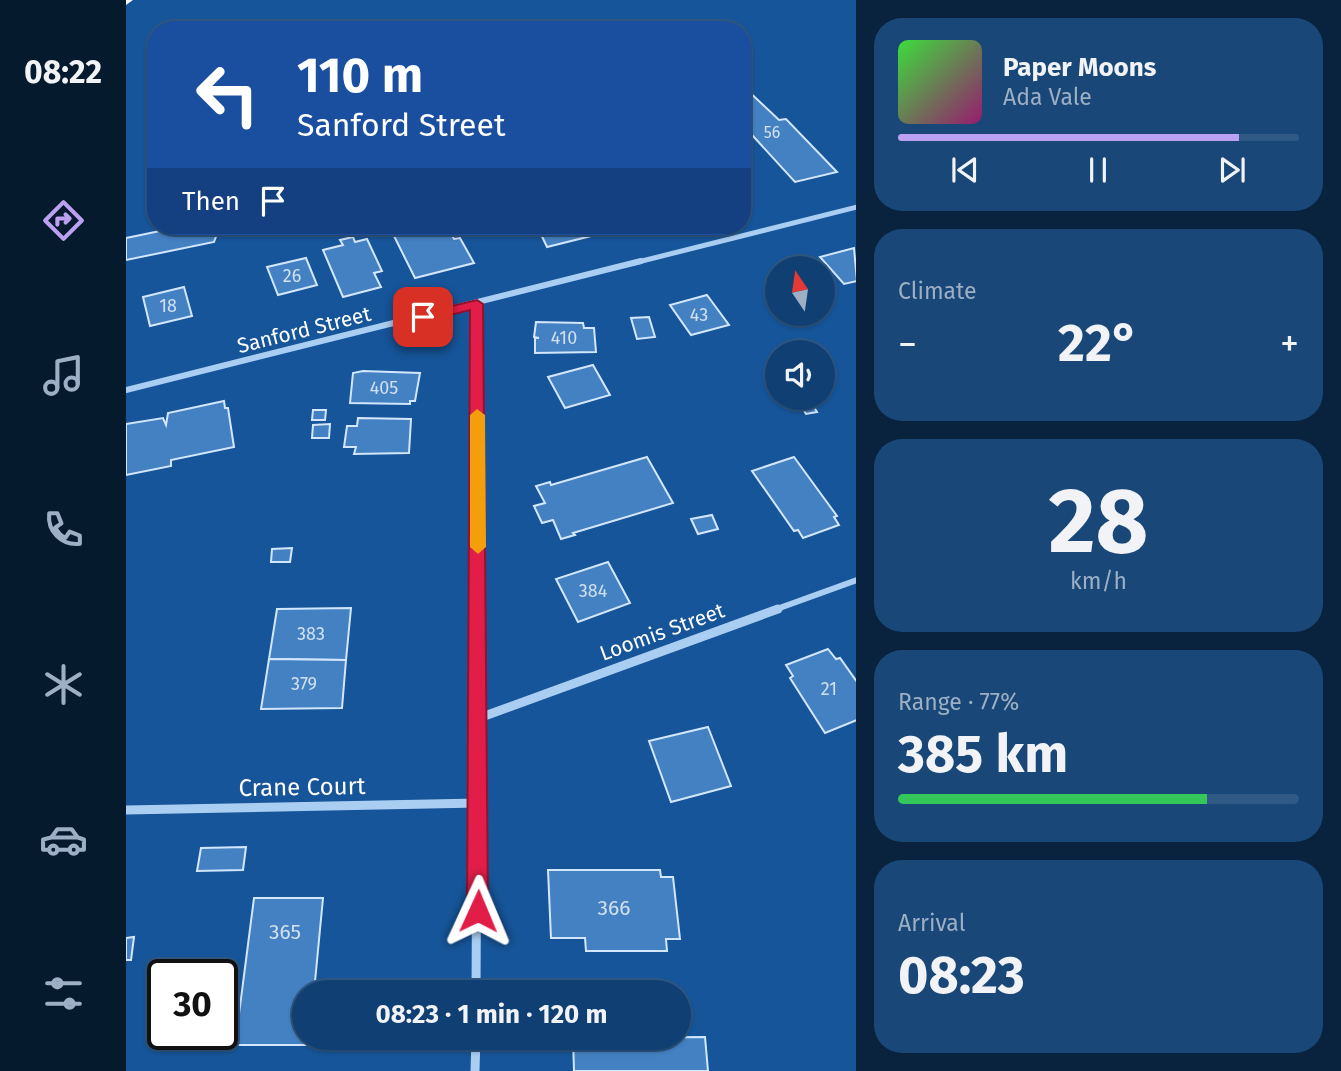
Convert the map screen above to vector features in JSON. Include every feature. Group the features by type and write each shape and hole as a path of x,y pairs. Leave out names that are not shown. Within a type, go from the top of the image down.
{"street":[{"name":"Sanford Street","path":"751,234 856,207"},
{"name":"Sanford Street","path":"126,390 747,235"},
{"path":"476,980 479,803 477,304"},
{"name":"Loomis Street","path":"479,718 856,580"},
{"name":"Crane Court","path":"126,810 479,803"},
{"path":"475,1071 476,1050"}],"building":[{"path":"751,94 779,120 786,119 837,172 795,182 751,134"},
{"path":"147,234 217,235 214,242 126,260 126,238"},
{"path":"394,235 452,235 454,239 460,238 474,263 415,278"},
{"path":"541,235 595,235 547,247"},
{"path":"353,237 355,242 367,239 382,271 374,273 381,287 343,297 323,250 343,245 340,240"},
{"path":"854,248 856,281 844,284 835,274 835,256 824,256"},
{"path":"306,258 317,285 278,295 267,267"},
{"path":"184,287 192,316 150,326 143,297"},
{"path":"707,295 729,325 691,335 670,305"},
{"path":"649,317 655,337 637,339 631,318"},
{"path":"536,322 583,323 584,328 594,328 596,352 535,353 535,338 539,338 534,337"},
{"path":"593,365 610,395 565,408 548,377"},
{"path":"353,373 420,373 415,401 410,401 410,404 350,403"},
{"path":"224,401 225,408 228,408 234,447 171,460 171,466 126,475 126,424 163,418 166,425 168,413"},
{"path":"313,410 326,410 325,420 312,420"},
{"path":"804,410 817,412 806,414"},
{"path":"358,418 411,419 409,453 354,454 356,447 344,447 347,426 357,426"},
{"path":"330,424 329,438 312,438 313,425"},
{"path":"647,457 673,503 561,539 553,520 542,523 534,506 545,503 536,486 550,482 551,485"},
{"path":"794,457 837,516 834,517 839,525 803,538 798,530 794,531 752,471"},
{"path":"712,515 718,529 698,534 691,519"},
{"path":"292,548 290,562 271,562 272,549"},
{"path":"608,562 630,603 578,622 556,579"},
{"path":"351,608 346,660 269,659 277,609"},
{"path":"828,649 836,659 840,658 856,681 856,720 825,733 790,678 793,676 786,665"},
{"path":"269,659 346,660 342,708 261,709"},
{"path":"708,727 731,786 671,802 649,741"},
{"path":"246,847 243,870 197,871 201,848"},
{"path":"548,870 660,870 661,877 673,877 680,939 666,939 667,951 586,951 585,938 551,938"},
{"path":"254,898 323,898 315,980 292,980 292,1045 238,1045 238,1022"},
{"path":"134,937 131,960 126,960 126,938"},
{"path":"691,1037 705,1037 708,1071 574,1071 573,1050 691,1050"}],"slow traffic":[{"path":"477,415 478,547"}],"route":[{"path":"423,317 477,304 478,911"}]}
